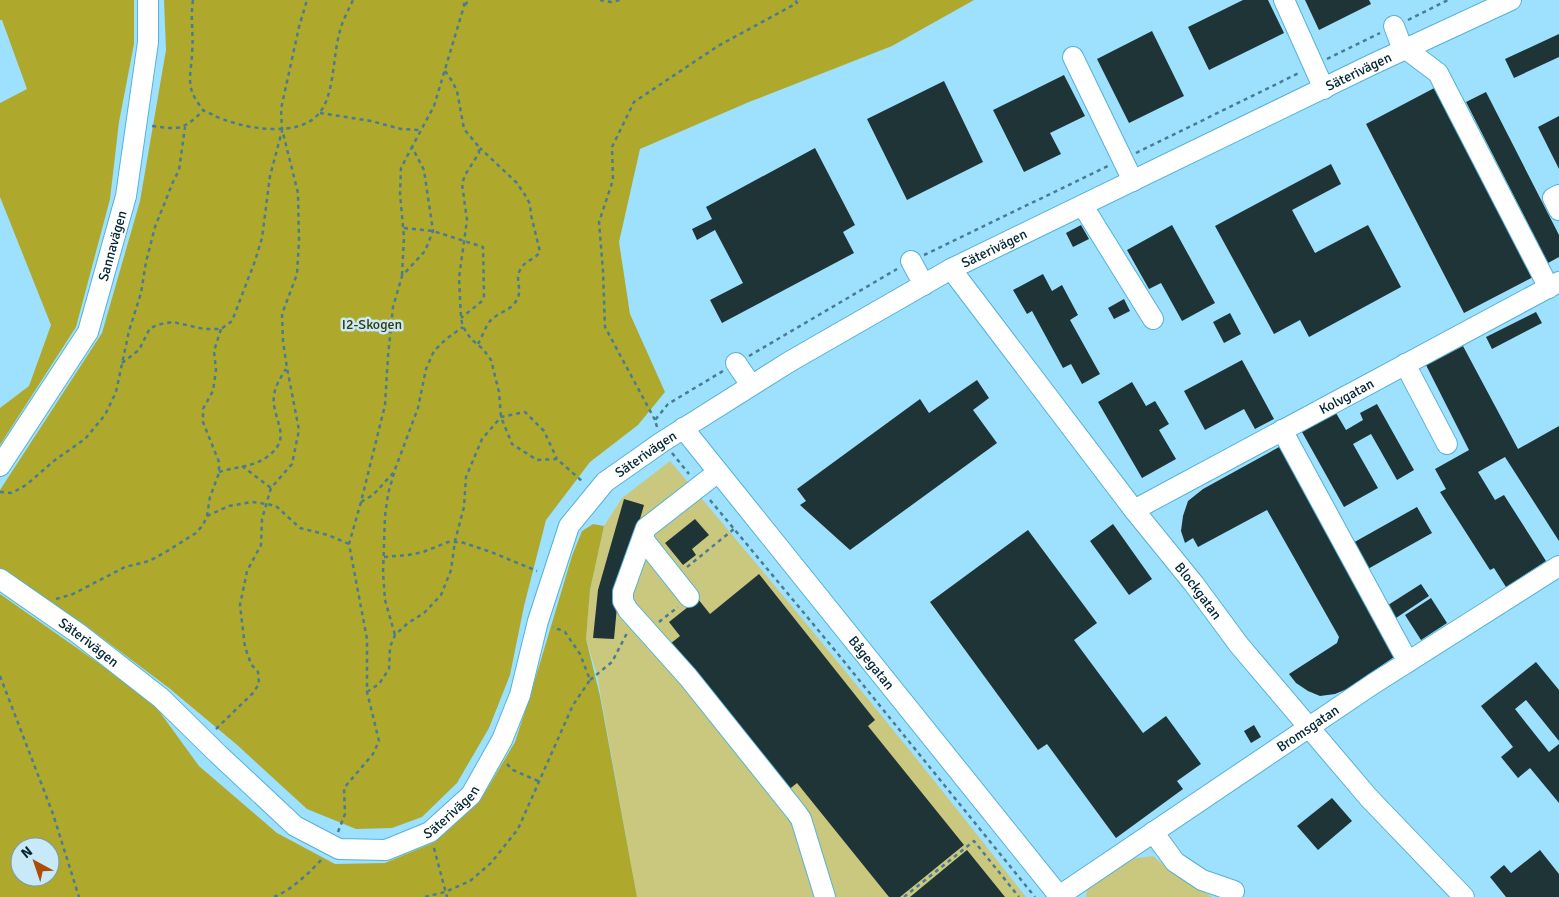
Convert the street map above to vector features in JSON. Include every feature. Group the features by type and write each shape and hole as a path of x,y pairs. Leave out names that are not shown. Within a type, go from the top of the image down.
{"street":[{"name":"Sannavägen","path":"0,466 88,332 126,196 148,42 148,0"},
{"path":"1284,0 1324,89"},
{"name":"Säterivägen","path":"0,579 79,634 161,698 295,826 339,849 386,850 430,832 471,795 502,740 520,695 538,621 569,526 605,482 683,428 751,385 951,269 1404,50 1512,0"},
{"path":"1394,26 1404,50 1438,73 1554,285"},
{"path":"1072,57 1133,181"},
{"path":"1559,195 1553,198 1559,210"},
{"path":"1083,206 1153,319"},
{"path":"911,261 924,285"},
{"name":"Blockgatan","path":"951,269 1239,645 1369,798 1464,897"},
{"name":"Kolvgatan","path":"1134,510 1554,285"},
{"path":"736,363 751,385"},
{"path":"1405,364 1447,444"},
{"name":"Bågegatan","path":"683,428 1059,896"},
{"path":"1282,430 1408,662"},
{"path":"718,472 646,528 624,592 624,601 634,616 688,677 801,819 825,897"},
{"path":"643,539 689,597"},
{"name":"Bromsgatan","path":"1059,896 1308,727 1559,566"},
{"path":"1153,832 1175,862 1202,880 1234,891"}],"path":[{"path":"194,0 191,15 193,52 190,74 192,94 204,110 226,121 261,129 282,129 305,124 320,113 331,81 339,34 353,0"},
{"path":"204,741 259,684 258,672 251,664 245,647 240,605 247,571 261,545 262,520 271,488 292,464 299,430 283,341 282,314 297,274 299,242 298,193 282,129 281,109 299,27 307,0"},
{"path":"274,897 281,894 311,870 334,846 344,814 344,788 373,754 379,741 367,692 367,639 349,544 385,405 393,307 402,276 404,228 400,194 401,168 434,106 464,6 464,0"},
{"path":"464,6 469,0"},
{"path":"600,0 611,2 620,0"},
{"path":"795,0 797,3 718,46 634,102 612,146 613,180 599,222 604,271 605,327 655,420 662,442 1035,897"},
{"path":"655,420 668,404 911,261 1448,0"},
{"path":"444,71 457,91 464,129 479,147 517,183 530,204 540,252 538,256 524,264 520,269 518,274 520,293 514,303 493,318 477,344"},
{"path":"137,123 170,128 185,127 204,110"},
{"path":"320,113 371,121 401,129 420,130"},
{"path":"0,492 12,493 26,485 55,460 84,439 105,415 116,392 121,364 141,293 146,262 155,227 172,182 179,170 185,127"},
{"path":"38,604 74,594 125,567 149,561 196,533 207,516 210,497 219,473 219,462 204,422 203,409 212,392 216,370 214,351 221,329 232,321 255,261 264,224 270,176 282,129"},
{"path":"402,276 425,251 433,230 424,170 412,147"},
{"path":"479,147 479,153 462,184 467,220 459,278 463,328 490,360 499,392 501,417 512,444 537,460 558,459"},
{"path":"404,228 433,230 483,247 484,296 481,302 461,318"},
{"path":"121,364 139,350 150,328 161,324 173,322 221,329"},
{"path":"395,635 385,600 383,572 385,516 388,494 394,472 418,408 426,369 434,351 446,339 463,328"},
{"path":"219,473 254,463 279,446 280,425 274,404 276,385 287,368"},
{"path":"367,692 379,684 388,669 390,647 395,635 408,623 424,613 441,595 451,570 455,541 464,507 466,477 482,439 501,417 525,412 544,431 558,459 596,492"},
{"path":"242,466 271,488"},
{"path":"361,502 373,495 394,472"},
{"path":"207,516 229,506 252,502 267,504 276,506 300,528 328,535 349,544"},
{"path":"674,577 734,529"},
{"path":"384,556 415,554 455,541 491,552 528,568 553,575"},
{"path":"648,631 689,597"},
{"path":"426,897 470,881 491,864 518,830 573,705 590,680 612,662 619,651 634,616"},
{"path":"538,621 564,632 580,654 590,680"},
{"path":"0,676 53,814 79,897"},
{"path":"496,752 513,770 538,781"},
{"path":"430,832 444,892 447,897"},
{"path":"904,897 974,841 1019,897"}],"shaded area":[{"path":"670,461 850,677 1026,897 637,897 597,675 586,639 590,590 604,526 622,498"},
{"path":"1153,856 1171,871 1212,897 1086,897 1087,890 1129,859"}],"green space":[{"path":"0,0 134,0 134,44 119,122 110,199 76,327 0,445 0,408 29,386 51,325 0,197 0,103 27,89 2,20 0,20"},
{"name":"I2-Skogen","path":"164,0 974,0 892,46 749,102 640,149 619,242 630,314 665,392 638,425 590,462 546,520 524,606 510,675 489,728 457,783 422,817 392,828 356,829 307,809 236,744 169,688 85,625 0,569 0,490 102,333 140,201 166,50"},
{"path":"593,524 604,526 590,590 586,639 600,696 637,897 0,897 0,594 151,700 199,766 277,833 335,864 385,863 435,842 480,801 515,742 572,556 582,531"}],"building":[{"path":"1243,0 1268,0 1284,33 1209,70 1188,27"},
{"path":"1305,0 1369,0 1371,4 1319,30"},
{"path":"1152,31 1184,96 1129,123 1097,59"},
{"path":"1559,34 1559,57 1514,78 1505,59"},
{"path":"1064,75 1085,116 1050,133 1061,154 1024,172 993,110"},
{"path":"944,81 983,162 907,200 867,119"},
{"path":"1440,85 1539,274 1464,313 1366,124"},
{"path":"1486,92 1559,235 1559,257 1548,263 1466,102"},
{"path":"1559,116 1559,169 1538,127"},
{"path":"815,148 855,225 843,232 854,253 722,323 710,300 743,283 715,230 697,240 692,229 712,219 706,207"},
{"path":"1331,164 1341,184 1292,210 1315,253 1368,225 1401,287 1309,337 1300,320 1274,334 1215,226"},
{"path":"1081,225 1089,239 1073,247 1066,233"},
{"path":"1172,225 1215,303 1182,321 1161,283 1149,289 1127,250"},
{"path":"1043,274 1052,291 1062,285 1078,315 1070,320 1100,374 1082,384 1071,364 1063,368 1032,311 1027,314 1013,290"},
{"path":"1124,299 1130,311 1114,319 1108,308"},
{"path":"1536,312 1542,323 1492,349 1486,337"},
{"path":"1230,313 1241,334 1224,343 1213,322"},
{"path":"1463,346 1518,449 1559,426 1559,541 1505,457 1478,472 1495,500 1504,495 1546,561 1506,587 1494,568 1490,570 1440,492 1446,489 1435,469 1469,450 1426,365"},
{"path":"1242,360 1274,419 1255,429 1244,409 1205,430 1184,391"},
{"path":"977,380 989,398 973,410 997,443 850,550 800,505 806,501 797,489 920,399 929,413"},
{"path":"1132,382 1146,406 1155,401 1169,424 1159,430 1176,459 1142,478 1098,402"},
{"path":"1377,404 1414,470 1397,480 1371,434 1353,444 1378,488 1344,507 1302,432 1336,413 1346,430 1363,420 1360,413"},
{"path":"1281,446 1397,655 1347,689 1335,694 1320,696 1308,691 1296,683 1289,674 1337,643 1339,637 1267,510 1198,547 1193,538 1185,543 1181,531 1188,501 1203,489"},
{"path":"624,499 644,505 618,596 614,639 593,638 598,590"},
{"path":"1417,507 1432,533 1366,570 1351,544"},
{"path":"695,519 709,535 692,549 696,555 683,565 665,543"},
{"path":"1113,524 1152,579 1129,595 1090,541"},
{"path":"1028,530 1097,623 1074,640 1143,733 1166,716 1201,764 1177,781 1183,789 1116,838 1047,744 1038,750 930,602"},
{"path":"759,574 875,720 868,726 964,845 900,897 889,897 797,783 787,791 670,644 680,636 669,622 698,599 710,614"},
{"path":"1421,584 1429,596 1393,620 1385,607"},
{"path":"1431,598 1447,623 1421,640 1405,615"},
{"path":"1536,662 1559,690 1559,741 1526,700 1515,709 1549,752 1559,744 1559,803 1530,768 1518,778 1501,757 1513,747 1481,706"},
{"path":"1254,725 1261,737 1251,743 1244,731"},
{"path":"1332,798 1352,821 1318,850 1297,826"},
{"path":"967,850 1005,897 910,897"},
{"path":"1540,850 1559,874 1559,897 1506,897 1490,877 1504,865 1511,873"}]}
